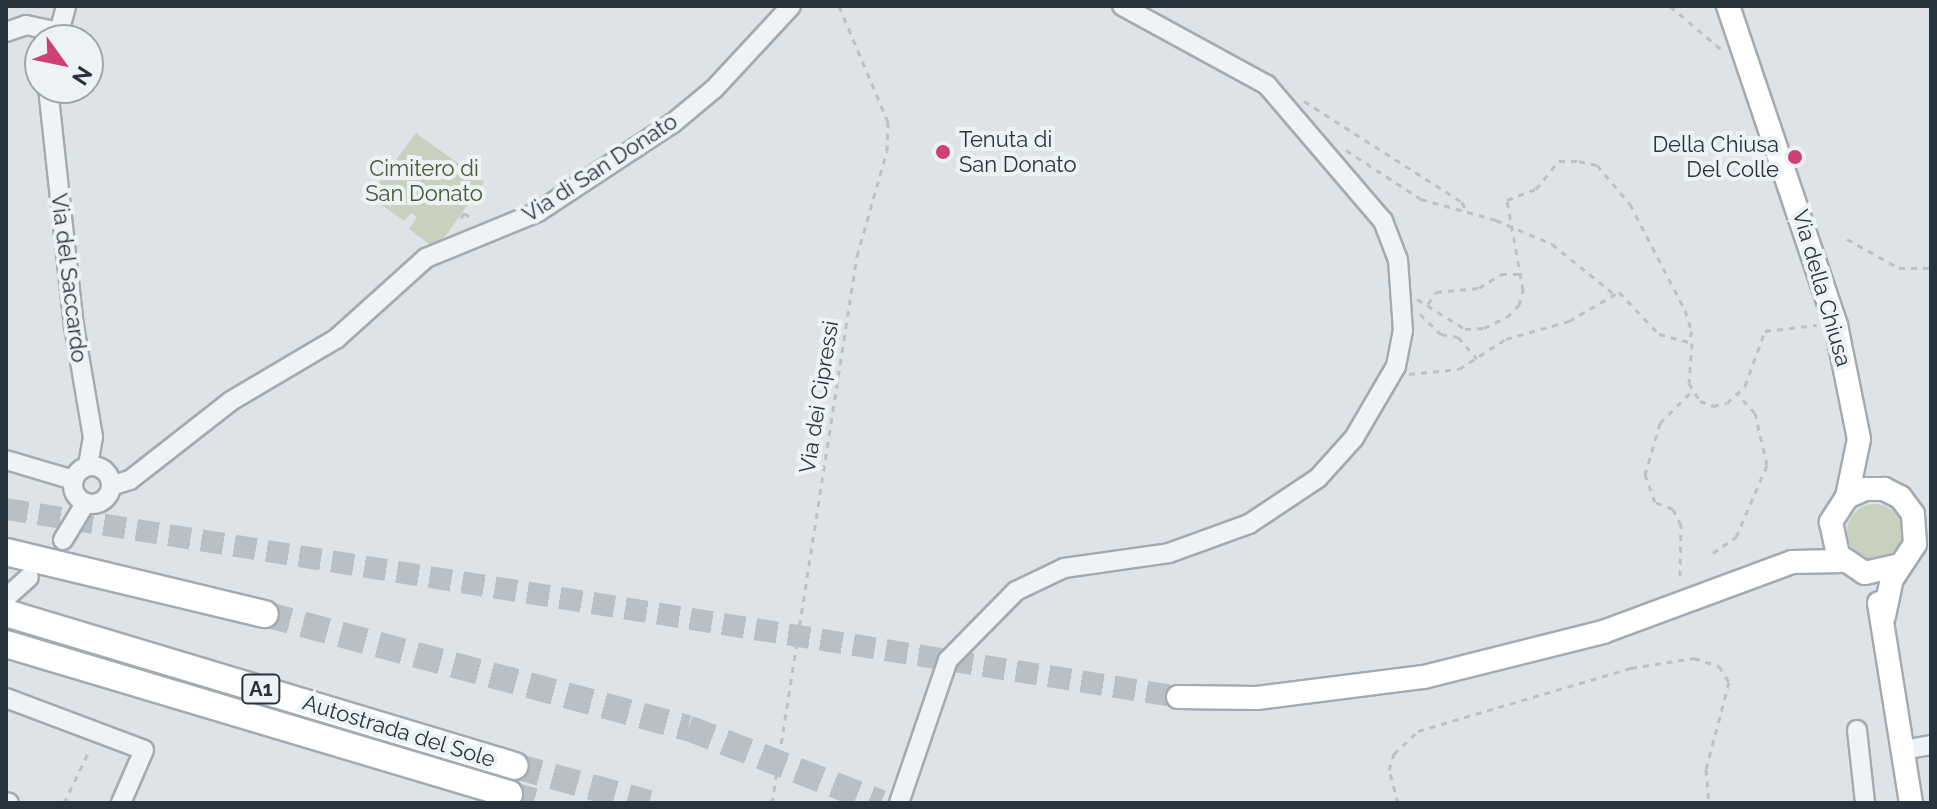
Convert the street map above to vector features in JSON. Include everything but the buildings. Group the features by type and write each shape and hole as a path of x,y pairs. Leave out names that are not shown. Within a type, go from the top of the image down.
{"highway":[{"path":"6,552 265,614"},
{"name":"Autostrada del Sole","path":"7,604 515,766"},
{"name":"Autostrada del Sole","path":"6,644 509,794"}],"main road":[{"name":"Via della Chiusa","path":"1727,10 1836,325 1859,439 1884,489 1908,504 1916,524 1915,544 1900,565 1884,616"},
{"name":"Via della Chiusa","path":"1792,562 1831,522 1847,497 1859,439"},
{"path":"1847,497 1865,489 1884,489"},
{"path":"1831,522 1831,540 1843,561"},
{"path":"1178,697 1314,693 1490,663 1603,632 1792,562 1843,561 1865,573 1900,565"},
{"name":"Via della Chiusa","path":"1865,573 1884,616 1911,803"}],"street":[{"name":"Via di San Donato","path":"111,486 130,480 231,401 336,339 426,258 538,212 673,123 714,89 791,6"},
{"path":"899,803 948,660 1016,591 1064,568 1169,553 1249,524 1318,478 1354,438 1394,370 1403,331 1402,303 1398,260 1383,221 1271,89 1122,6"},
{"name":"Via del Saccardo","path":"50,104 74,326 93,437 88,466"},
{"path":"6,460 73,480"},
{"path":"63,540 85,504 104,500 111,486 104,470 88,466 73,480 73,492 85,504"},
{"path":"7,604 29,577"},
{"path":"6,698 144,750 121,803"},
{"path":"1857,730 1865,803"},
{"path":"1903,750 1931,745"}],"path":[{"name":"Via dei Cipressi","path":"772,803 857,256 887,151 888,122 839,6"},
{"path":"1271,89 1299,98 1462,202 1466,211"},
{"path":"1321,148 1332,143 1421,199 1466,211 1552,244 1613,293 1631,300 1637,314 1659,334 1689,341"},
{"path":"1402,303 1428,304 1452,326 1484,328 1519,305 1520,274 1509,226 1507,200 1536,189 1559,161 1597,165 1630,204 1690,325 1689,341 1694,353 1688,372 1692,391 1713,406 1738,394 1756,365 1765,331 1795,323 1823,326"},
{"path":"1847,239 1899,268 1931,268"},
{"path":"1428,304 1436,292 1479,288 1501,274 1520,274"},
{"path":"1394,370 1439,374 1477,359 1514,335 1583,315 1613,293"},
{"path":"1402,303 1441,334 1458,337 1477,359"},
{"path":"1680,576 1681,525 1673,509 1655,502 1645,475 1660,423 1692,391"},
{"path":"1713,553 1736,537 1767,465 1755,413 1738,394"},
{"path":"1398,803 1389,770 1394,754 1418,731 1631,668 1694,658 1719,666 1729,682 1706,769 1709,803"},
{"path":"64,803 99,732"}],"green space":[{"name":"Cimitero di San Donato","path":"416,133 484,182 436,249 409,229 417,217 411,213 404,221 369,196"},
{"path":"1875,504 1895,512 1903,532 1895,552 1875,560 1855,552 1847,532 1855,512"}],"tunnel":[{"path":"6,509 1178,697"},
{"path":"265,614 688,728 881,803"},
{"path":"515,766 649,803"},
{"path":"509,794 541,803"}],"place":[{"name":"Tenuta di San Donato","path":"943,152"},
{"name":"Della Chiusa Del Colle","path":"1795,157"}]}
